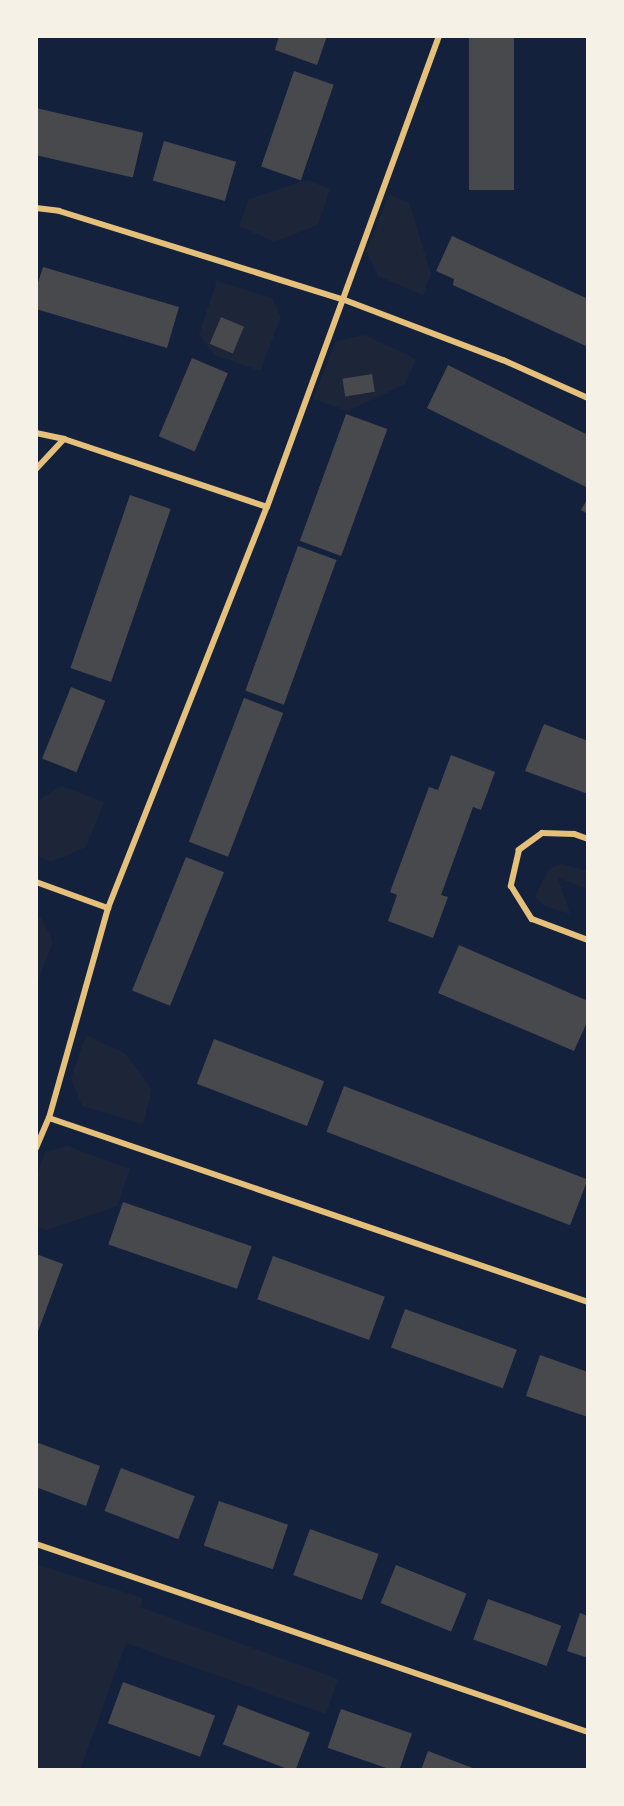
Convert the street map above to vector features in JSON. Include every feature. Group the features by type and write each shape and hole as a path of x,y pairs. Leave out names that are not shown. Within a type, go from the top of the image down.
{"street":[{"path":"36,1148 49,1118 108,908 267,507 439,36"},
{"path":"36,208 59,211 342,299 503,360 588,398"},
{"path":"36,434 64,439 267,507"},
{"path":"36,469 64,439"},
{"path":"588,839 574,834 542,833 519,850 511,886 532,919 588,940"},
{"path":"36,882 108,908"},
{"path":"49,1118 588,1302"},
{"path":"36,1544 588,1732"}],"shaded area":[{"path":"307,180 330,189 318,225 274,242 239,226 249,199"},
{"path":"389,195 409,202 431,274 423,295 378,276 366,251"},
{"path":"217,281 272,298 281,317 260,371 214,355 199,334"},
{"path":"365,335 416,359 405,384 348,411 313,399 336,341"},
{"path":"62,786 104,802 86,847 51,862 36,855 36,801"},
{"path":"561,864 588,871 588,889 558,878 570,914 544,906 535,896 549,869"},
{"path":"36,916 41,918 53,942 36,985"},
{"path":"86,1035 126,1054 152,1090 143,1124 82,1106 71,1078"},
{"path":"67,1146 130,1169 117,1206 47,1230 36,1227 36,1177 45,1152"},
{"path":"36,1564 143,1598 140,1607 338,1679 326,1714 126,1643 80,1770 36,1770"}],"building":[{"path":"279,36 327,36 317,65 275,50"},
{"path":"469,36 514,36 514,190 469,190"},
{"path":"294,71 334,85 301,180 261,166"},
{"path":"36,108 143,133 133,178 36,155"},
{"path":"164,141 236,162 225,201 153,180"},
{"path":"452,236 588,299 588,347 453,285 454,279 436,271"},
{"path":"43,267 179,307 167,348 36,309 36,289"},
{"path":"221,317 244,327 233,353 210,344"},
{"path":"192,358 228,373 195,451 159,436"},
{"path":"448,365 588,435 588,488 427,408"},
{"path":"372,374 375,392 345,396 342,379"},
{"path":"346,414 387,429 341,556 300,541"},
{"path":"130,495 171,509 111,682 70,668"},
{"path":"588,498 588,514 581,510"},
{"path":"298,546 337,560 284,705 245,691"},
{"path":"71,687 105,701 76,772 42,758"},
{"path":"244,698 283,713 228,857 189,842"},
{"path":"544,724 588,741 588,794 525,771"},
{"path":"451,755 495,772 481,810 473,807 441,895 448,897 433,938 388,921 397,895 390,892 429,787 438,790"},
{"path":"186,857 224,872 170,1006 132,991"},
{"path":"459,945 588,1001 588,1020 574,1051 438,993"},
{"path":"214,1039 324,1081 307,1126 197,1084"},
{"path":"344,1086 588,1180 570,1225 326,1132"},
{"path":"123,1202 252,1246 237,1289 108,1245"},
{"path":"36,1254 63,1264 36,1337"},
{"path":"273,1256 385,1297 369,1340 257,1299"},
{"path":"405,1309 517,1350 503,1388 391,1348"},
{"path":"540,1355 588,1372 588,1417 526,1396"},
{"path":"36,1442 100,1466 86,1506 36,1487"},
{"path":"121,1468 195,1496 178,1539 105,1511"},
{"path":"219,1501 288,1525 273,1569 204,1545"},
{"path":"310,1529 379,1554 362,1600 293,1575"},
{"path":"396,1565 466,1593 451,1631 381,1603"},
{"path":"488,1599 561,1626 547,1666 473,1639"},
{"path":"580,1613 588,1616 588,1658 567,1651"},
{"path":"123,1682 215,1716 200,1757 108,1723"},
{"path":"238,1705 310,1733 296,1770 290,1770 223,1744"},
{"path":"341,1709 412,1733 399,1770 392,1770 328,1748"},
{"path":"428,1751 478,1770 421,1770"}]}
